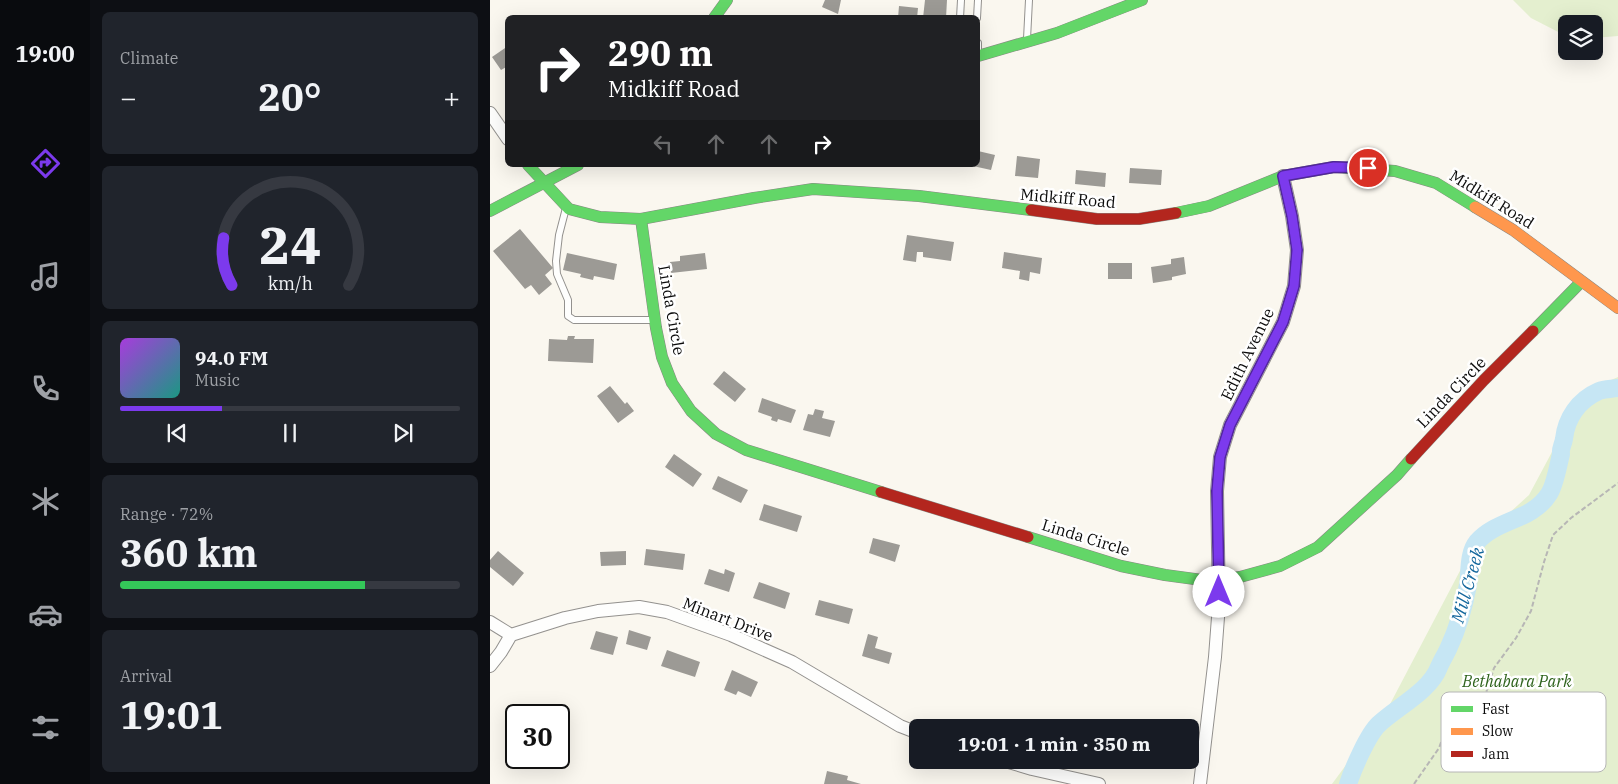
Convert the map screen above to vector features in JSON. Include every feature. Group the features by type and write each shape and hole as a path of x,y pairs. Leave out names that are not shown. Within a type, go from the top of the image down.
{"street":[{"path":"716,15 727,0"},
{"path":"980,55 1057,33 1142,0"},
{"path":"490,113 505,135"},
{"name":"Midkiff Road","path":"530,167 569,209 600,217 641,219 813,189 919,196 1097,219 1139,219 1209,206 1271,183 1283,176 1334,167 1368,168 1396,172 1436,183 1513,230 1618,308"},
{"path":"490,210 574,167"},
{"name":"Edith Avenue","path":"1200,784 1215,657 1219,604 1217,491 1220,457 1230,425 1283,322 1294,286 1297,250 1283,176"},
{"name":"Linda Circle","path":"641,219 662,357 672,383 691,411 716,434 746,450 1121,566 1166,576 1202,580 1240,577 1280,566 1318,547 1397,475 1484,380 1581,282"},
{"name":"Minart Drive","path":"511,635 598,610 639,607 667,612 731,635 792,662 909,730"},
{"path":"490,622 511,635 490,666"},
{"path":"1029,769 1099,784"}],"lane":[{"path":"960,15 961,0"},
{"path":"977,15 978,0"},
{"path":"1027,42 1030,0"},
{"path":"567,206 559,235 556,260 557,274 566,294 568,316 571,319 655,320"}],"path":[{"path":"1487,692 1494,668 1516,638 1531,611 1553,535 1618,483"},
{"path":"1414,784 1441,743"}],"green space":[{"path":"1513,0 1618,0 1618,36 1603,37 1603,15 1558,15 1558,32 1531,18"},
{"name":"Bethabara Park","path":"1618,377 1618,784 1332,784 1388,708 1473,546 1529,495 1584,392"}],"building":[{"path":"825,0 841,0 838,14 822,7"},
{"path":"925,0 947,0 946,15 923,15"},
{"path":"899,6 918,8 917,15 898,15"},
{"path":"505,48 505,68 501,70 492,57"},
{"path":"980,151 995,155 991,170 978,167 980,167"},
{"path":"1017,156 1040,159 1038,178 1015,176"},
{"path":"1130,168 1162,170 1161,185 1129,183"},
{"path":"1076,170 1106,173 1105,187 1075,184"},
{"path":"520,229 553,268 545,275 552,284 539,295 531,285 525,289 493,251"},
{"path":"907,235 954,242 951,261 923,257 923,252 917,252 916,262 903,260"},
{"path":"1004,252 1042,258 1040,274 1030,272 1029,281 1019,279 1020,271 1002,268"},
{"path":"567,253 617,264 614,280 594,276 593,280 580,277 581,274 563,270"},
{"path":"705,253 707,269 671,273 670,262 680,261 680,256"},
{"path":"1184,257 1186,274 1172,277 1172,280 1153,283 1151,267 1171,264 1171,259"},
{"path":"1108,263 1132,263 1132,279 1108,279"},
{"path":"568,336 575,336 574,339 594,339 593,363 548,361 549,339 567,340"},
{"path":"724,371 746,389 735,402 713,384"},
{"path":"610,386 625,404 627,402 634,411 618,423 597,396"},
{"path":"762,398 796,410 791,423 778,419 777,422 771,420 772,417 758,412"},
{"path":"815,409 824,411 822,418 835,421 830,437 803,430 808,414 813,415"},
{"path":"674,454 702,474 693,487 665,467"},
{"path":"718,476 748,490 741,503 712,489"},
{"path":"764,504 802,516 797,532 759,520"},
{"path":"873,538 900,545 895,562 869,553"},
{"path":"646,549 685,554 683,570 644,565"},
{"path":"498,551 524,573 513,586 490,567 490,560"},
{"path":"626,551 626,565 601,566 600,552"},
{"path":"709,569 724,574 725,569 735,573 729,592 704,584"},
{"path":"759,582 790,593 785,609 753,598"},
{"path":"819,600 853,609 849,624 815,615"},
{"path":"629,630 651,637 647,650 626,644"},
{"path":"596,631 618,637 613,655 590,649"},
{"path":"868,634 878,637 875,648 892,653 889,664 862,656"},
{"path":"667,650 700,662 695,677 661,666"},
{"path":"732,670 758,682 751,697 738,691 736,695 724,690"},
{"path":"827,771 848,776 847,780 861,784 824,784"}],"waterway":[{"name":"Mill Creek","path":"1348,784 1370,735 1379,724 1421,691 1435,676 1448,650 1463,609 1474,546 1485,534 1524,515 1542,503 1553,486 1570,417 1585,399 1601,390 1618,388"}],"traffic: fast":[{"path":"716,15 727,0"},
{"path":"980,55 1057,33 1142,0"},
{"path":"530,167 569,209 600,217 641,219 813,189 919,196 1031,210"},
{"path":"490,211 574,167"},
{"path":"1176,213 1209,206 1283,176 1334,167 1395,171 1436,183 1475,207"},
{"path":"641,219 656,328 662,357 672,383 691,411 716,434 746,450 881,492"},
{"path":"1533,331 1581,282"},
{"path":"1028,537 1121,566 1165,575 1202,580 1240,577 1280,566 1318,547 1397,475 1411,459"}],"traffic: slow":[{"path":"1475,207 1513,230 1618,308"}],"traffic: jam":[{"path":"1031,210 1097,219 1139,219 1176,213"},
{"path":"1411,459 1484,380 1533,331"},
{"path":"881,492 1028,537"}],"route":[{"path":"1219,592 1217,491 1220,457 1230,425 1283,322 1294,286 1297,250 1283,176 1334,167 1368,168"}]}
